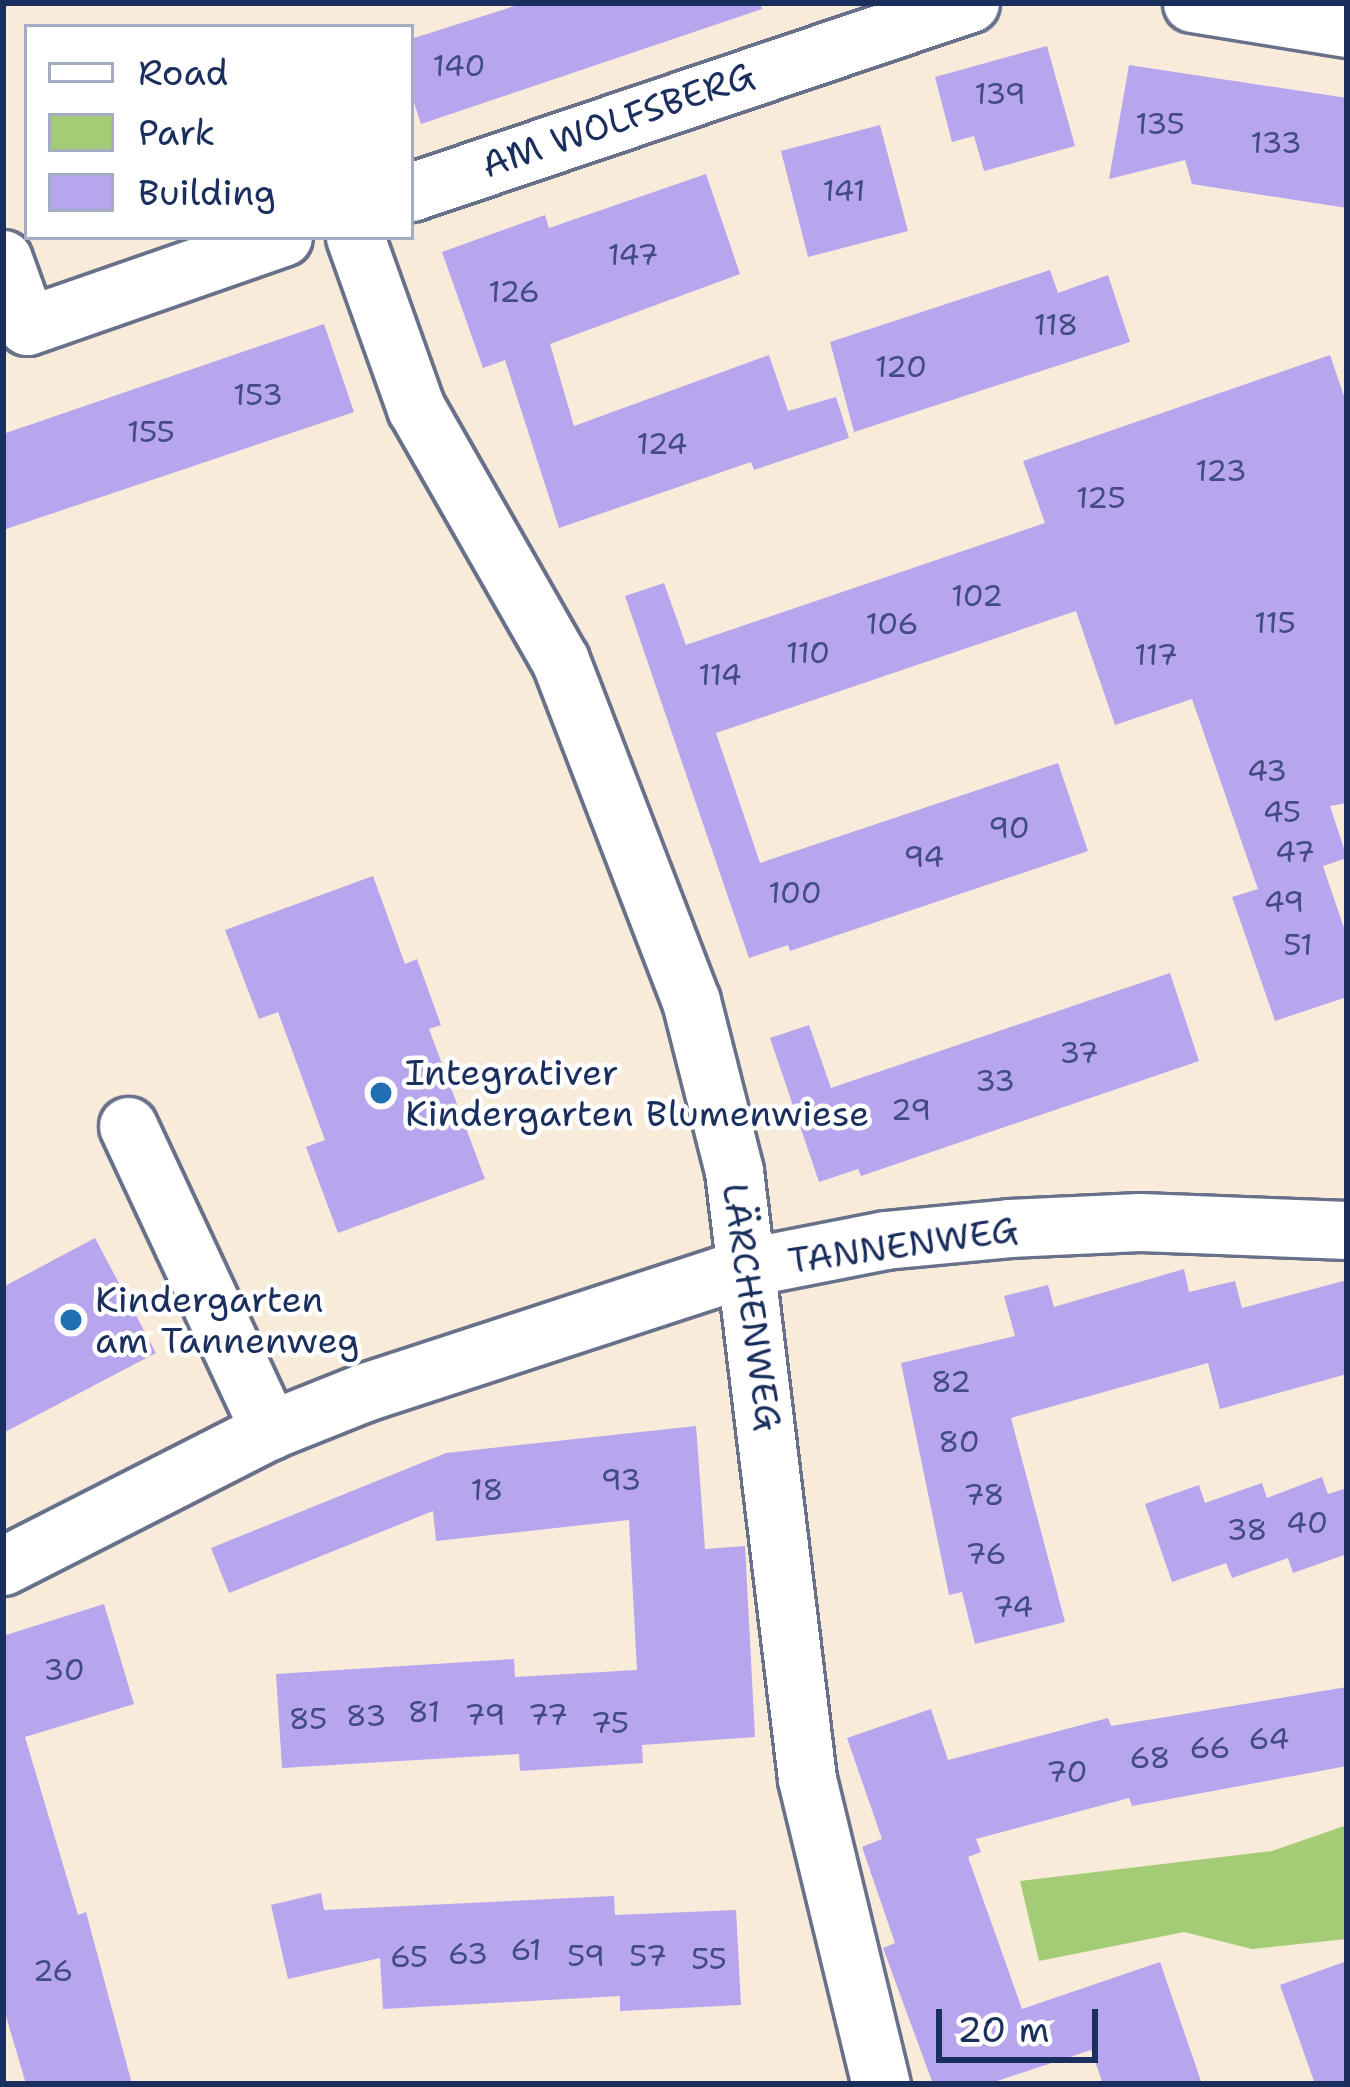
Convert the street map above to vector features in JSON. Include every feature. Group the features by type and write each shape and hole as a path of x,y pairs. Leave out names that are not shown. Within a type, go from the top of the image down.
{"street":[{"name":"AM WOLFSBERG","path":"414,191 818,25 970,3"},
{"path":"1192,3 1347,28"},
{"path":"3,259 27,326 274,240"},
{"name":"LÄRCHENWEG","path":"356,240 416,409 515,574 613,790 691,1001 734,1171 807,1779 881,2084"},
{"path":"128,1126 270,1430"},
{"name":"TANNENWEG","path":"3,1566 270,1430 483,1348 748,1268 885,1240 1010,1228 1164,1222 1347,1230"}],"green space":[{"path":"1347,1825 1347,1939 1252,1949 1184,1932 1039,1961 1020,1881 1272,1851"}],"building":[{"path":"524,3 760,3 762,9 421,124 414,102 414,38"},
{"path":"1047,46 1075,146 984,171 974,136 952,142 935,77"},
{"path":"1129,65 1347,98 1347,208 1192,184 1185,160 1109,179"},
{"path":"880,125 908,231 808,257 781,151"},
{"path":"706,174 740,274 550,344 574,426 769,355 788,411 836,397 849,438 754,470 751,462 559,528 505,360 483,368 442,252 545,215 549,228"},
{"path":"1050,270 1058,293 1108,275 1130,342 854,432 830,342"},
{"path":"324,324 354,412 3,530 3,434"},
{"path":"1330,355 1347,405 1347,803 1330,806 1347,858 1323,866 1347,937 1347,997 1275,1021 1232,897 1258,889 1192,699 1115,725 1076,611 716,733 760,863 1058,763 1088,851 790,951 788,945 749,958 625,596 664,583 686,645 1045,523 1023,461"},
{"name":"Integrativer Kindergarten Blumenwiese","path":"373,876 405,964 417,959 441,1025 429,1029 485,1179 338,1233 306,1147 325,1140 278,1012 259,1019 225,930"},
{"path":"1170,973 1199,1061 861,1176 858,1169 819,1182 770,1038 809,1025 831,1088"},
{"name":"Kindergarten am Tannenweg","path":"95,1238 156,1353 3,1433 3,1287"},
{"path":"1184,1269 1189,1292 1235,1281 1242,1308 1347,1280 1347,1374 1220,1409 1208,1363 1011,1418 1065,1622 975,1644 962,1592 949,1595 901,1363 1015,1336 1004,1296 1048,1285 1054,1307"},
{"path":"696,1426 705,1549 745,1546 755,1737 642,1745 643,1763 520,1771 519,1754 282,1768 276,1674 514,1659 515,1677 637,1670 629,1520 436,1541 433,1511 229,1593 211,1548 446,1453"},
{"path":"1322,1477 1328,1494 1347,1488 1347,1554 1293,1573 1288,1558 1232,1578 1226,1563 1172,1582 1145,1504 1199,1485 1205,1503 1262,1483 1267,1498"},
{"path":"104,1604 134,1704 25,1737 78,1915 86,1912 132,2084 26,2084 3,2006 3,1636"},
{"path":"1347,1687 1347,1766 1132,1806 1129,1798 976,1839 981,1852 968,1857 1022,2009 1160,1962 1202,2084 1103,2084 1091,2050 988,2084 933,2084 883,1948 895,1943 862,1847 882,1839 847,1738 931,1709 948,1760 1108,1718 1111,1726"},
{"path":"321,1893 324,1910 614,1896 615,1915 736,1910 741,2005 620,2011 620,1996 383,2009 380,1958 288,1979 271,1905"},
{"path":"1347,1961 1347,2084 1315,2084 1280,1985"}],"place":[{"name":"Integrativer Kindergarten Blumenwiese","path":"381,1093"},
{"name":"Kindergarten am Tannenweg","path":"71,1320"}]}
